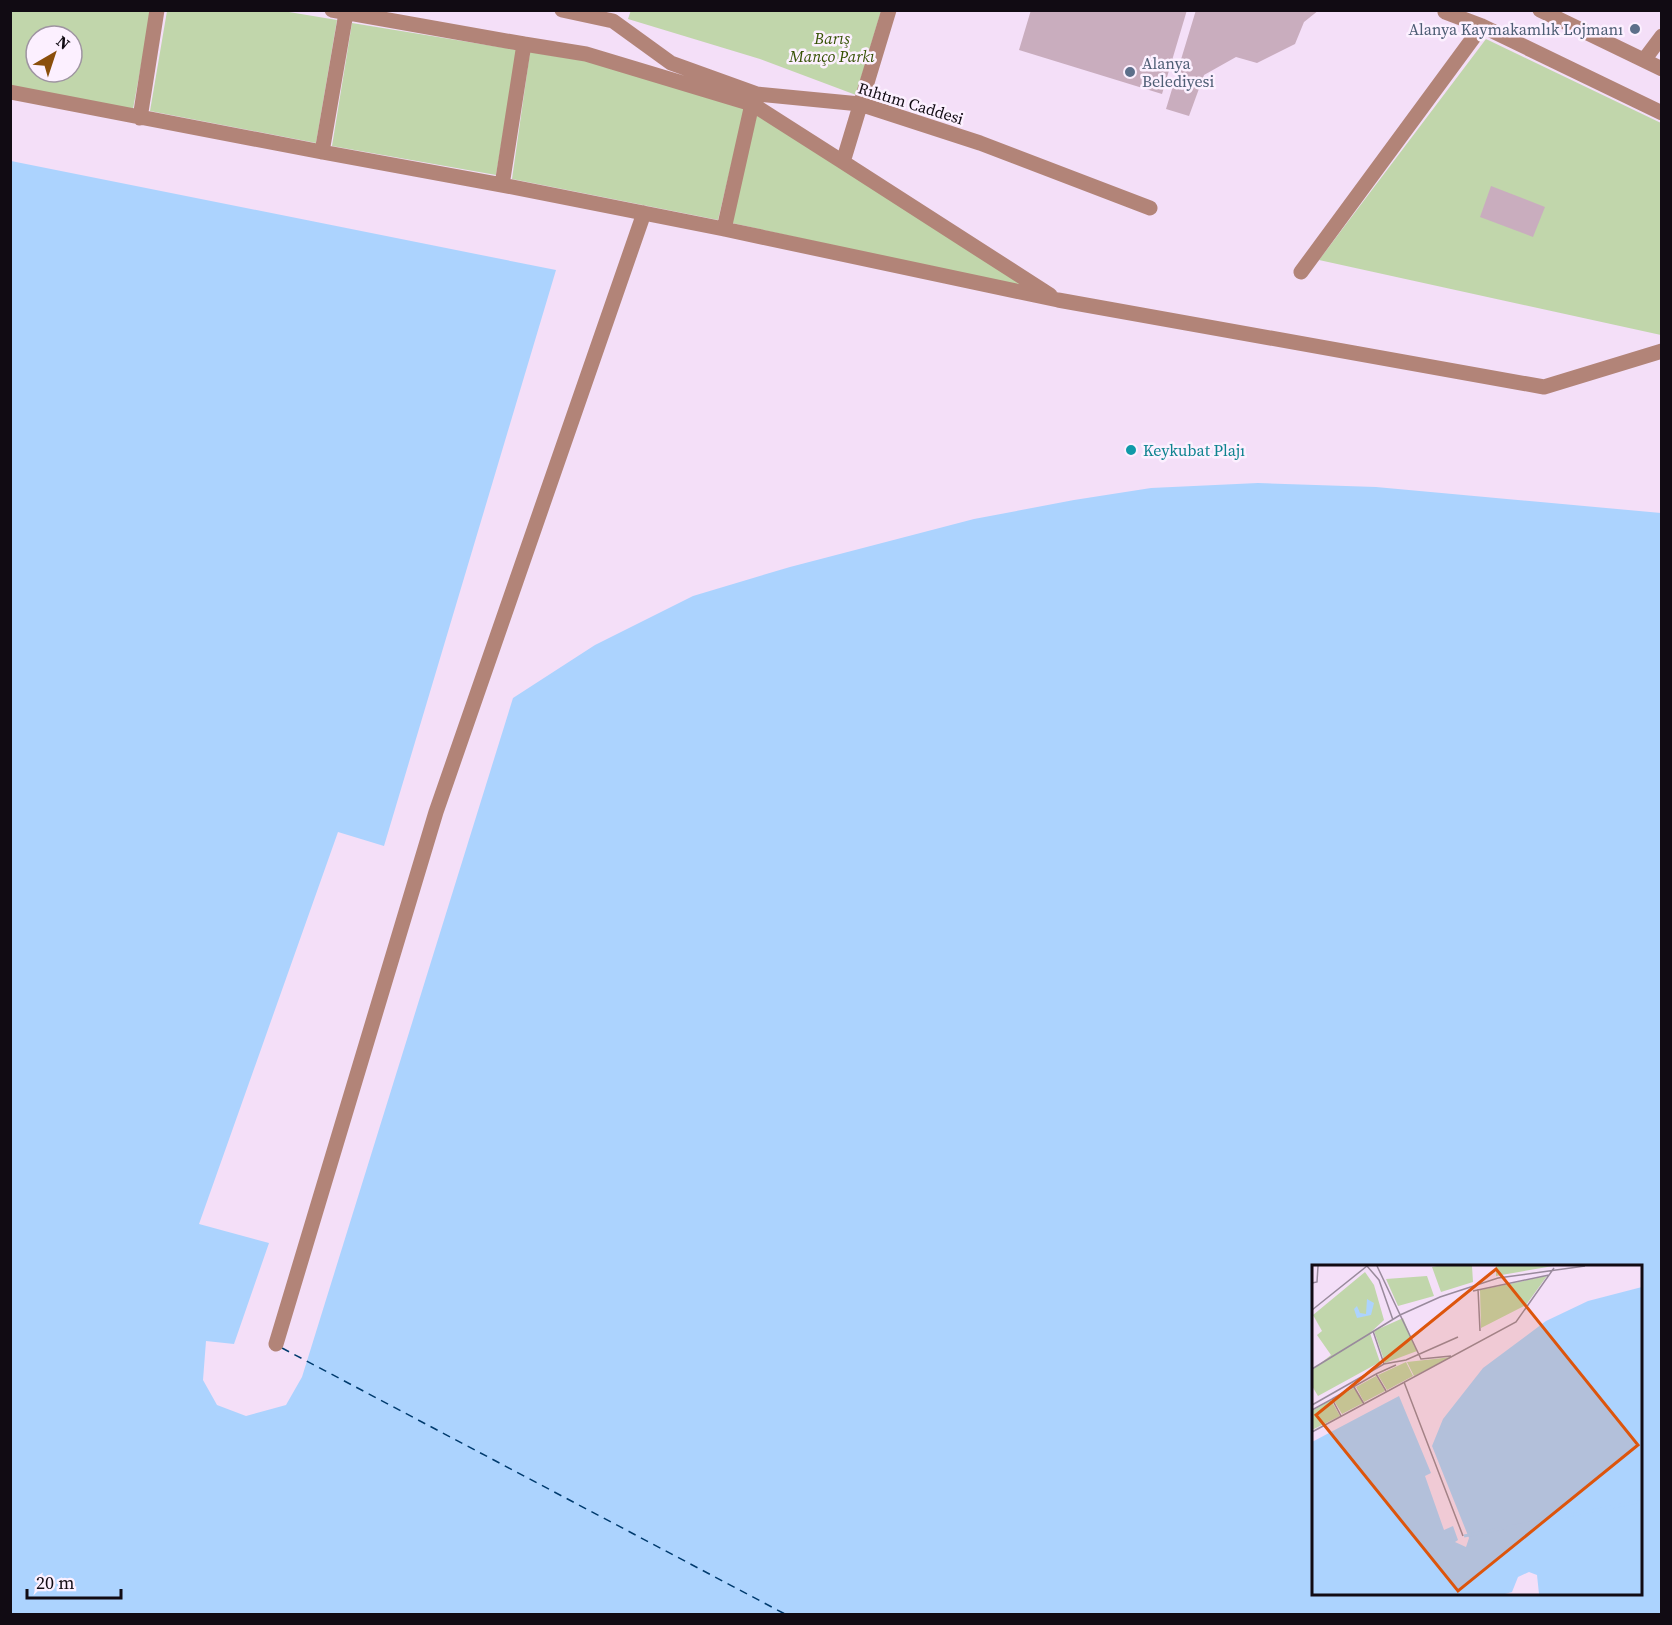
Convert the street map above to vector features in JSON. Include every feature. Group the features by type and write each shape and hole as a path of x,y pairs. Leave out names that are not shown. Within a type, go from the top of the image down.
{"street":[{"path":"140,118 157,10"},
{"name":"Rıhtım Caddesi","path":"562,10 616,16 671,63 757,94 860,104 980,143 1150,208"},
{"path":"843,162 889,10"},
{"path":"1540,10 1662,69"},
{"path":"322,152 339,12 586,54 752,104 1058,300"},
{"path":"1445,12 1482,26 1662,113"},
{"path":"1301,272 1482,26"},
{"path":"1644,60 1659,43"},
{"path":"502,185 524,44"},
{"path":"10,92 644,213 1058,300 1544,387 1662,351"},
{"path":"724,229 752,104"},
{"path":"276,1344 436,812 644,213"}],"green space":[{"name":"Barış Manço Parkı","path":"631,10 881,11 856,95 760,59 628,19"},
{"path":"10,11 151,11 133,109 11,86"},
{"path":"167,11 283,11 337,20 316,143 150,111"},
{"path":"352,23 517,50 496,175 332,146"},
{"path":"1486,39 1661,123 1661,335 1319,260"},
{"path":"530,52 586,61 745,107 718,220 512,179"},
{"path":"757,113 1030,289 732,223"}],"water":[{"path":"11,161 556,270 384,846 338,832 199,1224 269,1243 234,1344 206,1341 203,1380 217,1405 246,1416 286,1405 302,1377 513,698 595,645 693,596 790,567 974,519 1151,488 1258,483 1376,487 1661,513 1661,1614 11,1614"}],"building":[{"name":"Alanya Belediyesi","path":"1031,10 1187,10 1162,94 1019,50"},
{"path":"1196,10 1319,10 1304,22 1295,44 1257,63 1236,57 1204,75 1189,116 1166,109"},
{"path":"1491,186 1545,207 1533,237 1480,217"}],"ferry route":[{"path":"282,1348 785,1614"}],"place":[{"name":"Alanya Kaymakamlık Lojmanı","path":"1635,29"},
{"name":"Alanya Belediyesi","path":"1130,72"},
{"name":"Keykubat Plajı","path":"1131,450"}]}
